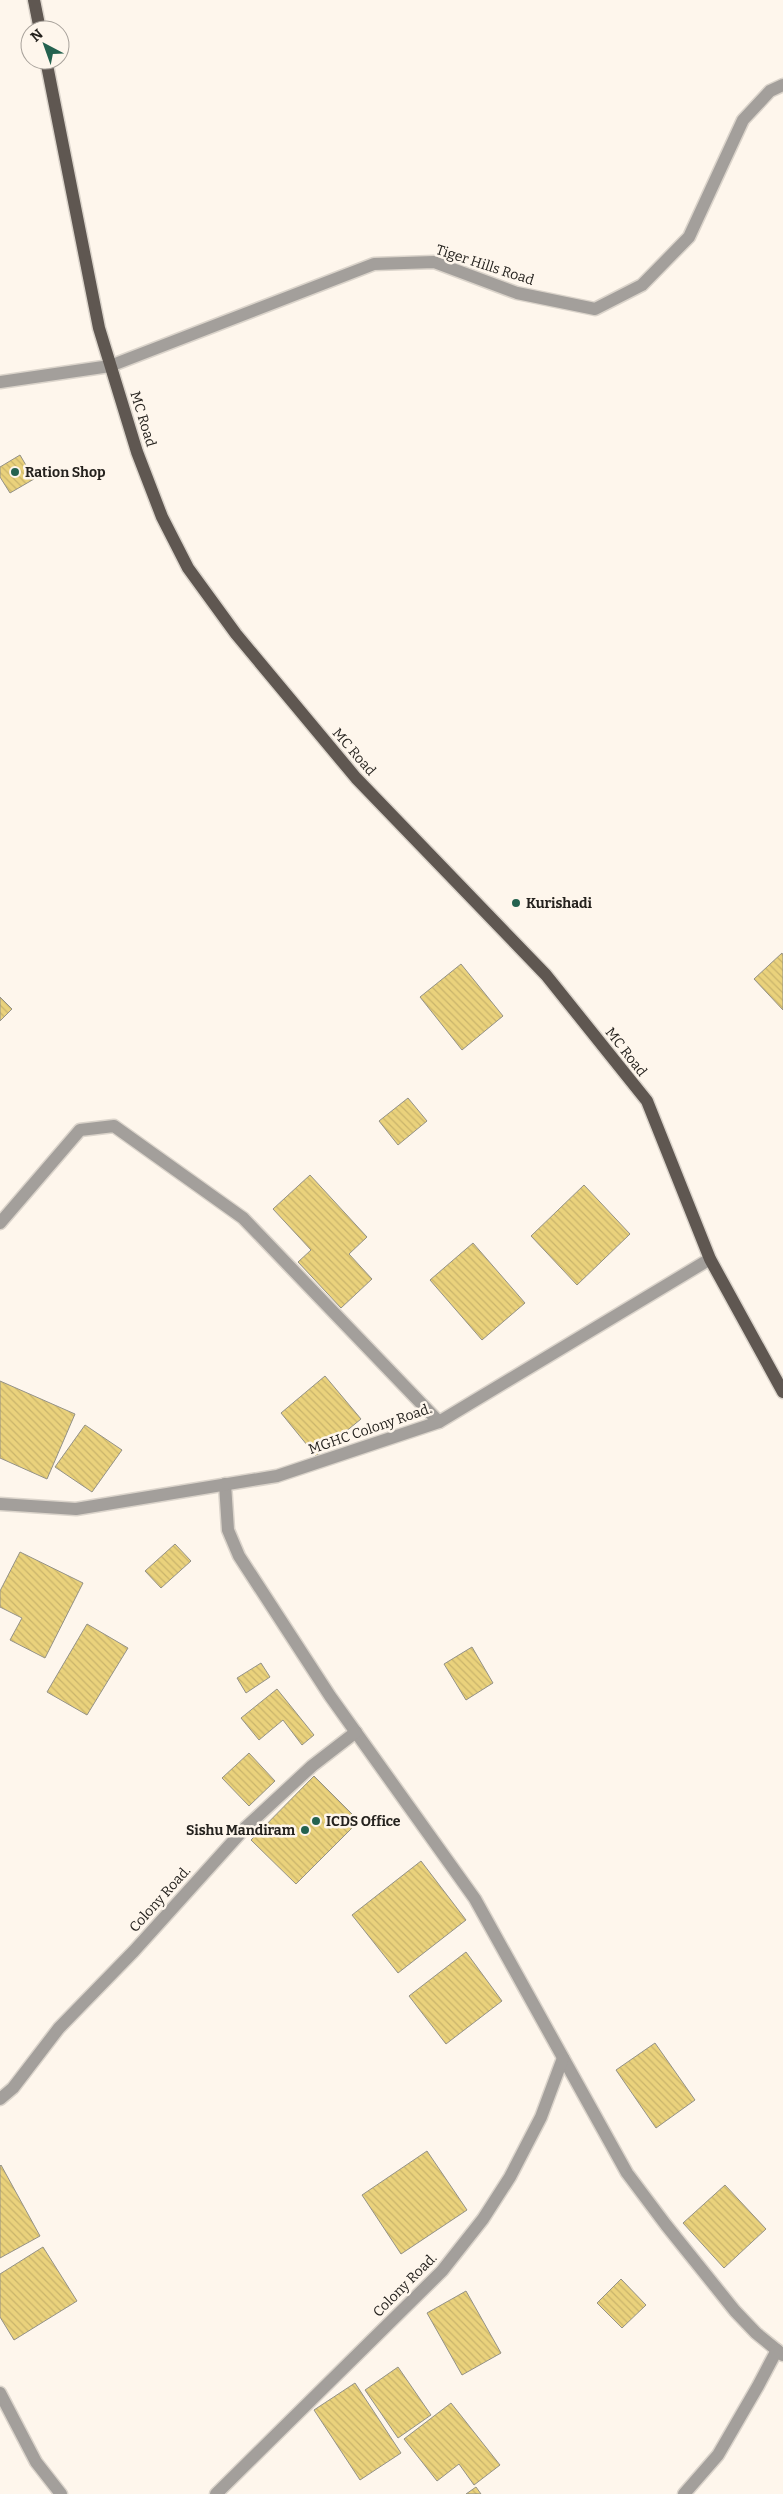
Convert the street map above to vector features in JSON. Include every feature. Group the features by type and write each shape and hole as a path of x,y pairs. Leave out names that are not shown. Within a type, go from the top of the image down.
{"main road":[{"path":"34,0 38,20"},
{"name":"MC Road","path":"48,70 99,328 140,460 162,517 188,568 236,634 356,778 546,975 647,1101 710,1259 783,1392"}],"street":[{"name":"Tiger Hills Road","path":"0,382 110,366 374,264 434,262 517,294 595,309 642,285 689,237 743,120 770,91 783,85"},
{"path":"0,1224 80,1130 114,1126 243,1218 439,1422"},
{"name":"MGHC Colony Road.","path":"2,1507 76,1509 278,1476 439,1422 710,1259"},
{"path":"225,1484 228,1530 239,1556 356,1732 475,1899 500,1940 627,2173 735,2311 756,2333 780,2352 718,2455 684,2494"},
{"name":"Colony Road.","path":"0,2099 13,2088 59,2028 134,1951 245,1828 312,1766 356,1732"},
{"name":"Colony Road.","path":"216,2494 442,2271 483,2219 510,2177 541,2117 563,2058"},
{"path":"0,2393 36,2462 61,2494"}],"building":[{"name":"Ration Shop","path":"20,455 34,479 10,493 0,477 0,467"},
{"path":"782,953 783,955 783,1010 754,979"},
{"path":"461,964 503,1016 462,1050 420,997"},
{"path":"0,997 12,1009 0,1021"},
{"path":"408,1098 427,1121 398,1145 379,1121"},
{"path":"310,1175 367,1237 349,1254 372,1279 341,1308 298,1262 311,1250 273,1209"},
{"path":"584,1185 630,1234 577,1285 531,1236"},
{"path":"473,1243 525,1303 482,1340 430,1280"},
{"path":"325,1376 361,1419 316,1456 281,1413"},
{"path":"0,1381 75,1414 47,1479 0,1458"},
{"path":"85,1425 122,1450 92,1492 55,1467"},
{"path":"175,1544 191,1561 161,1588 145,1571"},
{"path":"20,1552 83,1583 45,1658 10,1640 22,1618 0,1607 0,1591"},
{"path":"87,1624 128,1648 87,1715 47,1692"},
{"path":"472,1647 493,1683 466,1700 444,1664"},
{"path":"261,1663 270,1677 246,1693 237,1678"},
{"path":"277,1689 314,1735 302,1745 283,1720 259,1740 241,1718"},
{"path":"249,1753 275,1781 249,1806 222,1778"},
{"name":"Sishu Mandiram","path":"314,1776 359,1821 296,1884 251,1840"},
{"path":"421,1861 466,1920 398,1973 352,1915"},
{"path":"466,1952 502,2001 446,2044 409,1996"},
{"path":"655,2043 695,2100 656,2128 616,2070"},
{"path":"427,2151 467,2210 401,2254 362,2195"},
{"path":"0,2166 40,2236 0,2258"},
{"path":"725,2185 766,2229 724,2268 683,2223"},
{"path":"43,2247 77,2301 14,2340 0,2317 0,2274"},
{"path":"621,2279 646,2305 622,2328 597,2303"},
{"path":"466,2291 501,2353 462,2375 427,2313"},
{"path":"398,2367 431,2415 398,2438 365,2390"},
{"path":"355,2383 401,2453 360,2480 314,2410"},
{"path":"451,2403 500,2465 474,2485 459,2464 437,2481 404,2439"},
{"path":"476,2487 481,2494 466,2494"}],"place":[{"name":"Ration Shop","path":"15,472"},
{"name":"Kurishadi","path":"516,903"},
{"name":"ICDS Office","path":"316,1821"},
{"name":"Sishu Mandiram","path":"305,1830"}]}
